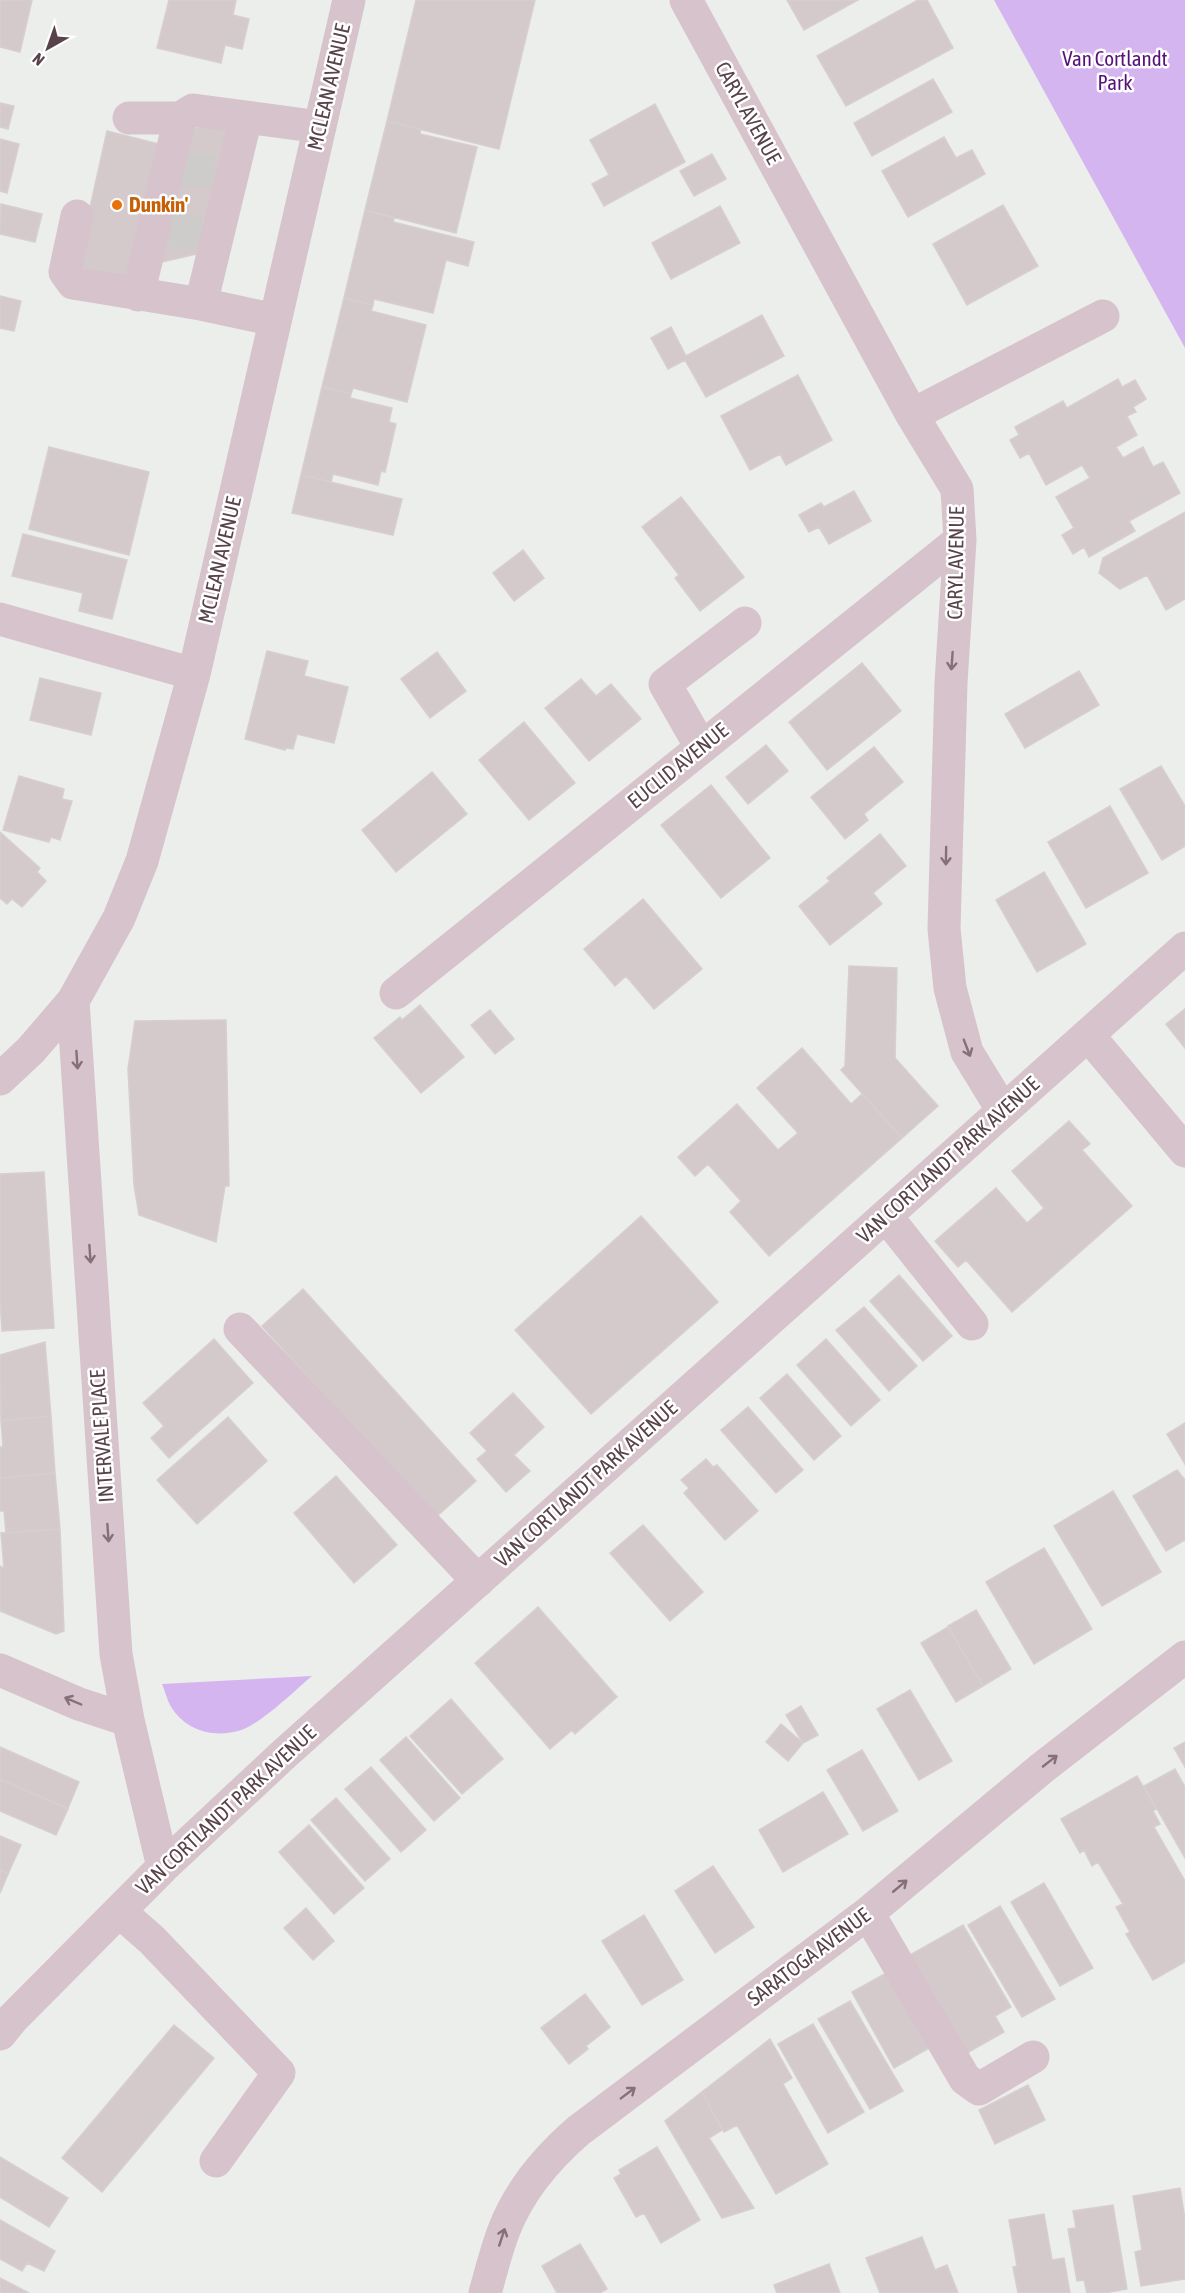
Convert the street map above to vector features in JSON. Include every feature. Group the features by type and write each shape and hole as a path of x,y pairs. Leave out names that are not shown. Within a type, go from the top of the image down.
{"street":[{"name":"MCLEAN AVENUE","path":"0,1079 32,1050 73,1001 119,918 131,891 151,832 194,674 349,0"},
{"name":"CARYL AVENUE","path":"686,0 912,415 957,489 960,540 951,683 945,929 950,988 967,1052 1003,1111"},
{"path":"129,118 180,118 193,110 320,127"},
{"path":"138,295 161,231 174,170 180,118"},
{"path":"201,304 212,232 227,171 246,118"},
{"path":"77,216 64,272 73,283 201,304 275,320"},
{"path":"912,415 1103,316"},
{"name":"EUCLID AVENUE","path":"396,993 960,540"},
{"path":"0,619 194,674"},
{"path":"701,747 665,684 745,623"},
{"name":"VAN CORTLANDT PARK AVENUE","path":"0,2034 13,2018 163,1867 283,1755 1185,948"},
{"name":"INTERVALE PLACE","path":"73,1001 116,1654 128,1720 163,1867"},
{"path":"1088,1035 1185,1151"},
{"path":"886,1216 972,1324"},
{"path":"240,1329 478,1581"},
{"name":"SARATOGA AVENUE","path":"485,2293 504,2230 518,2201 556,2150 578,2131 868,1913 1042,1768 1185,1657"},
{"path":"0,1670 80,1704 128,1720"},
{"path":"119,1911 152,1940 279,2073 216,2161"},
{"path":"868,1913 965,2079 979,2089 1033,2057"}],"green space":[{"name":"Van Cortlandt Park","path":"994,0 1185,0 1185,348"},
{"path":"312,1676 256,1722 246,1728 228,1733 200,1730 183,1721 170,1705 162,1684"}],"building":[{"path":"0,0 32,0 20,52 0,47"},
{"path":"169,0 236,0 233,15 249,19 242,49 225,45 221,63 157,48"},
{"path":"416,0 535,0 499,149 387,121"},
{"path":"787,0 858,0 804,30"},
{"path":"918,0 927,0 953,48 846,106 817,56"},
{"path":"933,79 952,112 872,156 854,123"},
{"path":"0,103 14,106 8,129 0,127"},
{"path":"655,104 685,162 604,206 592,184 609,175 590,140"},
{"path":"232,118 201,253 162,262 190,130"},
{"path":"387,121 421,129 420,134 477,147 456,233 365,210"},
{"name":"Dunkin'","path":"107,131 159,144 126,279 77,266"},
{"path":"944,137 956,158 972,150 985,174 908,217 882,171"},
{"path":"0,139 19,144 7,193 0,191"},
{"path":"712,154 726,179 694,196 680,171"},
{"path":"1,204 42,214 35,242 0,234"},
{"path":"1003,205 1038,266 967,305 933,244"},
{"path":"720,206 740,243 671,279 652,243"},
{"path":"365,210 394,218 393,222 474,242 468,266 446,260 433,313 374,299 373,305 344,298"},
{"path":"0,296 21,301 14,331 0,328"},
{"path":"344,298 373,305 371,311 426,325 407,402 353,388 351,394 322,387"},
{"path":"762,315 784,356 706,397 685,360 668,369 651,338 671,327 686,356"},
{"path":"798,375 832,440 786,465 780,454 750,470 721,416"},
{"path":"1118,379 1122,387 1135,380 1146,399 1133,407 1136,412 1127,416 1137,435 1116,447 1123,458 1143,447 1153,467 1163,462 1180,493 1129,521 1135,531 1089,557 1084,547 1073,554 1062,535 1074,528 1056,497 1090,478 1082,465 1046,485 1029,453 1020,458 1010,440 1019,435 1015,427 1063,401 1067,408"},
{"path":"322,387 351,394 350,398 392,408 389,422 396,424 385,472 381,471 378,485 333,474 331,482 301,475"},
{"path":"49,447 149,472 129,555 29,529"},
{"path":"301,475 402,499 393,535 292,513"},
{"path":"854,491 871,521 829,544 819,527 809,532 799,515 821,503 824,507"},
{"path":"681,497 744,577 700,611 675,578 679,575 642,527"},
{"path":"1185,512 1185,599 1166,610 1147,575 1120,589 1099,573 1103,558"},
{"path":"23,534 127,560 112,619 79,611 83,593 12,576"},
{"path":"523,550 544,578 514,601 493,573"},
{"path":"267,651 308,661 304,676 348,687 334,743 297,734 293,749 286,748 285,750 245,739"},
{"path":"437,652 466,691 430,718 401,679"},
{"path":"862,663 901,711 827,770 789,722"},
{"path":"1079,671 1099,705 1025,748 1005,714"},
{"path":"40,678 101,693 91,735 30,720"},
{"path":"581,679 596,696 611,684 641,719 589,761 545,708"},
{"path":"524,722 575,783 529,820 479,760"},
{"path":"766,745 788,771 748,804 726,777"},
{"path":"874,747 903,782 864,814 868,820 845,839 811,797"},
{"path":"1161,766 1185,806 1185,846 1162,860 1120,789"},
{"path":"432,772 467,814 396,872 362,830"},
{"path":"19,776 64,789 62,799 72,801 60,840 51,837 49,842 3,830"},
{"path":"711,785 770,858 721,898 661,825"},
{"path":"1110,806 1148,873 1086,908 1048,842"},
{"path":"0,832 40,868 37,872 46,881 22,907 12,899 7,904 0,898"},
{"path":"880,834 906,866 873,893 882,904 830,945 799,906 830,881 827,878"},
{"path":"1044,872 1086,944 1037,972 996,900"},
{"path":"643,899 702,969 654,1009 626,976 615,986 584,949"},
{"path":"849,966 897,968 895,1058 938,1106 902,1138 841,1070 845,1066"},
{"path":"420,1005 464,1057 421,1093 374,1038 400,1017 402,1020"},
{"path":"1185,1009 1185,1048 1166,1024"},
{"path":"490,1010 514,1039 495,1054 471,1025"},
{"path":"226,1020 229,1186 225,1186 216,1242 139,1215 134,1185 128,1069 135,1021"},
{"path":"802,1048 851,1104 862,1094 902,1138 769,1256 730,1212 741,1201 708,1164 695,1176 678,1157 737,1104 778,1150 798,1133 757,1088"},
{"path":"1069,1121 1090,1144 1082,1150 1132,1206 1012,1312 966,1260 958,1267 935,1241 996,1188 1027,1223 1044,1208 1012,1171"},
{"path":"44,1172 54,1328 2,1331 0,1174"},
{"path":"641,1216 718,1302 591,1414 515,1330"},
{"path":"899,1275 952,1336 923,1361 870,1301"},
{"path":"303,1289 476,1481 435,1518 262,1326"},
{"path":"864,1307 917,1366 889,1391 836,1330"},
{"path":"214,1339 253,1383 169,1458 151,1438 164,1426 143,1403"},
{"path":"826,1339 880,1400 851,1426 797,1365"},
{"path":"45,1342 51,1416 1,1421 0,1355"},
{"path":"787,1374 841,1436 814,1460 760,1398"},
{"path":"513,1393 544,1427 514,1455 530,1471 506,1492 477,1459 487,1451 470,1433"},
{"path":"748,1407 803,1470 776,1493 721,1430"},
{"path":"51,1416 55,1473 0,1478 0,1447 3,1447 1,1421"},
{"path":"228,1417 267,1461 197,1524 157,1480"},
{"path":"1185,1423 1185,1464 1167,1434"},
{"path":"706,1459 713,1467 717,1465 758,1511 725,1540 684,1493 689,1488 681,1480"},
{"path":"1177,1470 1185,1480 1185,1540 1166,1551 1133,1496"},
{"path":"55,1473 60,1529 6,1533 4,1511 0,1511 0,1478"},
{"path":"336,1476 397,1545 354,1583 294,1513"},
{"path":"1113,1491 1161,1572 1102,1606 1054,1526"},
{"path":"643,1525 703,1592 670,1621 610,1553"},
{"path":"60,1529 64,1631 56,1634 0,1611 0,1566 4,1568 1,1533"},
{"path":"1044,1548 1092,1629 1034,1664 986,1582"},
{"path":"538,1607 617,1697 575,1734 572,1730 550,1749 475,1663"},
{"path":"976,1610 1011,1669 983,1686 948,1626"},
{"path":"948,1627 983,1686 956,1702 921,1643"},
{"path":"910,1690 952,1761 919,1780 877,1709"},
{"path":"451,1699 503,1759 462,1794 410,1736"},
{"path":"801,1706 818,1735 803,1743 786,1715"},
{"path":"781,1724 803,1743 788,1761 766,1742"},
{"path":"406,1737 460,1798 434,1821 380,1760"},
{"path":"1185,1742 1185,1767 1174,1748"},
{"path":"0,1747 79,1782 68,1808 0,1779"},
{"path":"862,1750 898,1811 863,1831 827,1770"},
{"path":"371,1767 426,1830 401,1852 345,1789"},
{"path":"1175,1769 1185,1787 1185,1858 1144,1786"},
{"path":"1137,1776 1156,1809 1153,1811 1160,1824 1154,1827 1185,1881 1185,1962 1153,1980 1126,1934 1130,1932 1116,1907 1123,1904 1098,1862 1092,1866 1084,1850 1080,1853 1061,1819"},
{"path":"0,1779 68,1809 56,1835 0,1811"},
{"path":"823,1792 848,1834 783,1872 759,1830"},
{"path":"336,1798 390,1859 365,1881 311,1820"},
{"path":"309,1825 364,1888 334,1914 279,1852"},
{"path":"0,1836 21,1845 8,1874 0,1870"},
{"path":"713,1866 754,1927 715,1953 675,1891"},
{"path":"0,1870 8,1874 0,1893"},
{"path":"1044,1883 1093,1968 1060,1986 1011,1902"},
{"path":"1000,1906 1055,1999 1022,2017 968,1925"},
{"path":"306,1908 334,1941 313,1960 284,1928"},
{"path":"644,1915 683,1980 642,2005 602,1941"},
{"path":"963,1925 1011,2007 995,2016 1004,2032 967,2053 910,1955"},
{"path":"888,1972 931,2047 894,2068 852,1992"},
{"path":"585,1994 610,2027 586,2046 588,2049 569,2064 541,2028"},
{"path":"850,2001 903,2091 870,2109 818,2019"},
{"path":"813,2024 864,2112 828,2133 778,2044"},
{"path":"174,2025 214,2058 102,2192 62,2158"},
{"path":"770,2039 792,2078 783,2084 828,2164 776,2194 737,2125 724,2132 702,2092"},
{"path":"1028,2085 1045,2120 995,2144 979,2110"},
{"path":"702,2092 722,2130 709,2138 754,2208 722,2218 665,2121"},
{"path":"657,2147 700,2220 661,2243 644,2213 636,2217 614,2178 621,2174 619,2170"},
{"path":"0,2157 68,2198 49,2227 0,2197"},
{"path":"1180,2188 1185,2219 1185,2279 1141,2286 1135,2252 1142,2250 1133,2196"},
{"path":"1113,2205 1127,2289 1087,2293 1084,2280 1077,2281 1068,2229 1076,2228 1073,2211"},
{"path":"1044,2214 1052,2260 1064,2258 1070,2293 1018,2293 1013,2267 1017,2266 1009,2220"},
{"path":"0,2220 55,2251 44,2271 27,2263 22,2271 0,2259"},
{"path":"922,2237 935,2270 947,2265 958,2293 880,2293 866,2258"},
{"path":"580,2244 607,2289 600,2293 557,2293 542,2266"},
{"path":"829,2264 840,2293 777,2293 774,2285"},
{"path":"0,2278 29,2293 0,2293"}],"tunnel":[{"path":"182,170 220,171"},
{"path":"169,231 206,232"}],"place":[{"name":"Dunkin'","path":"117,205"}]}
